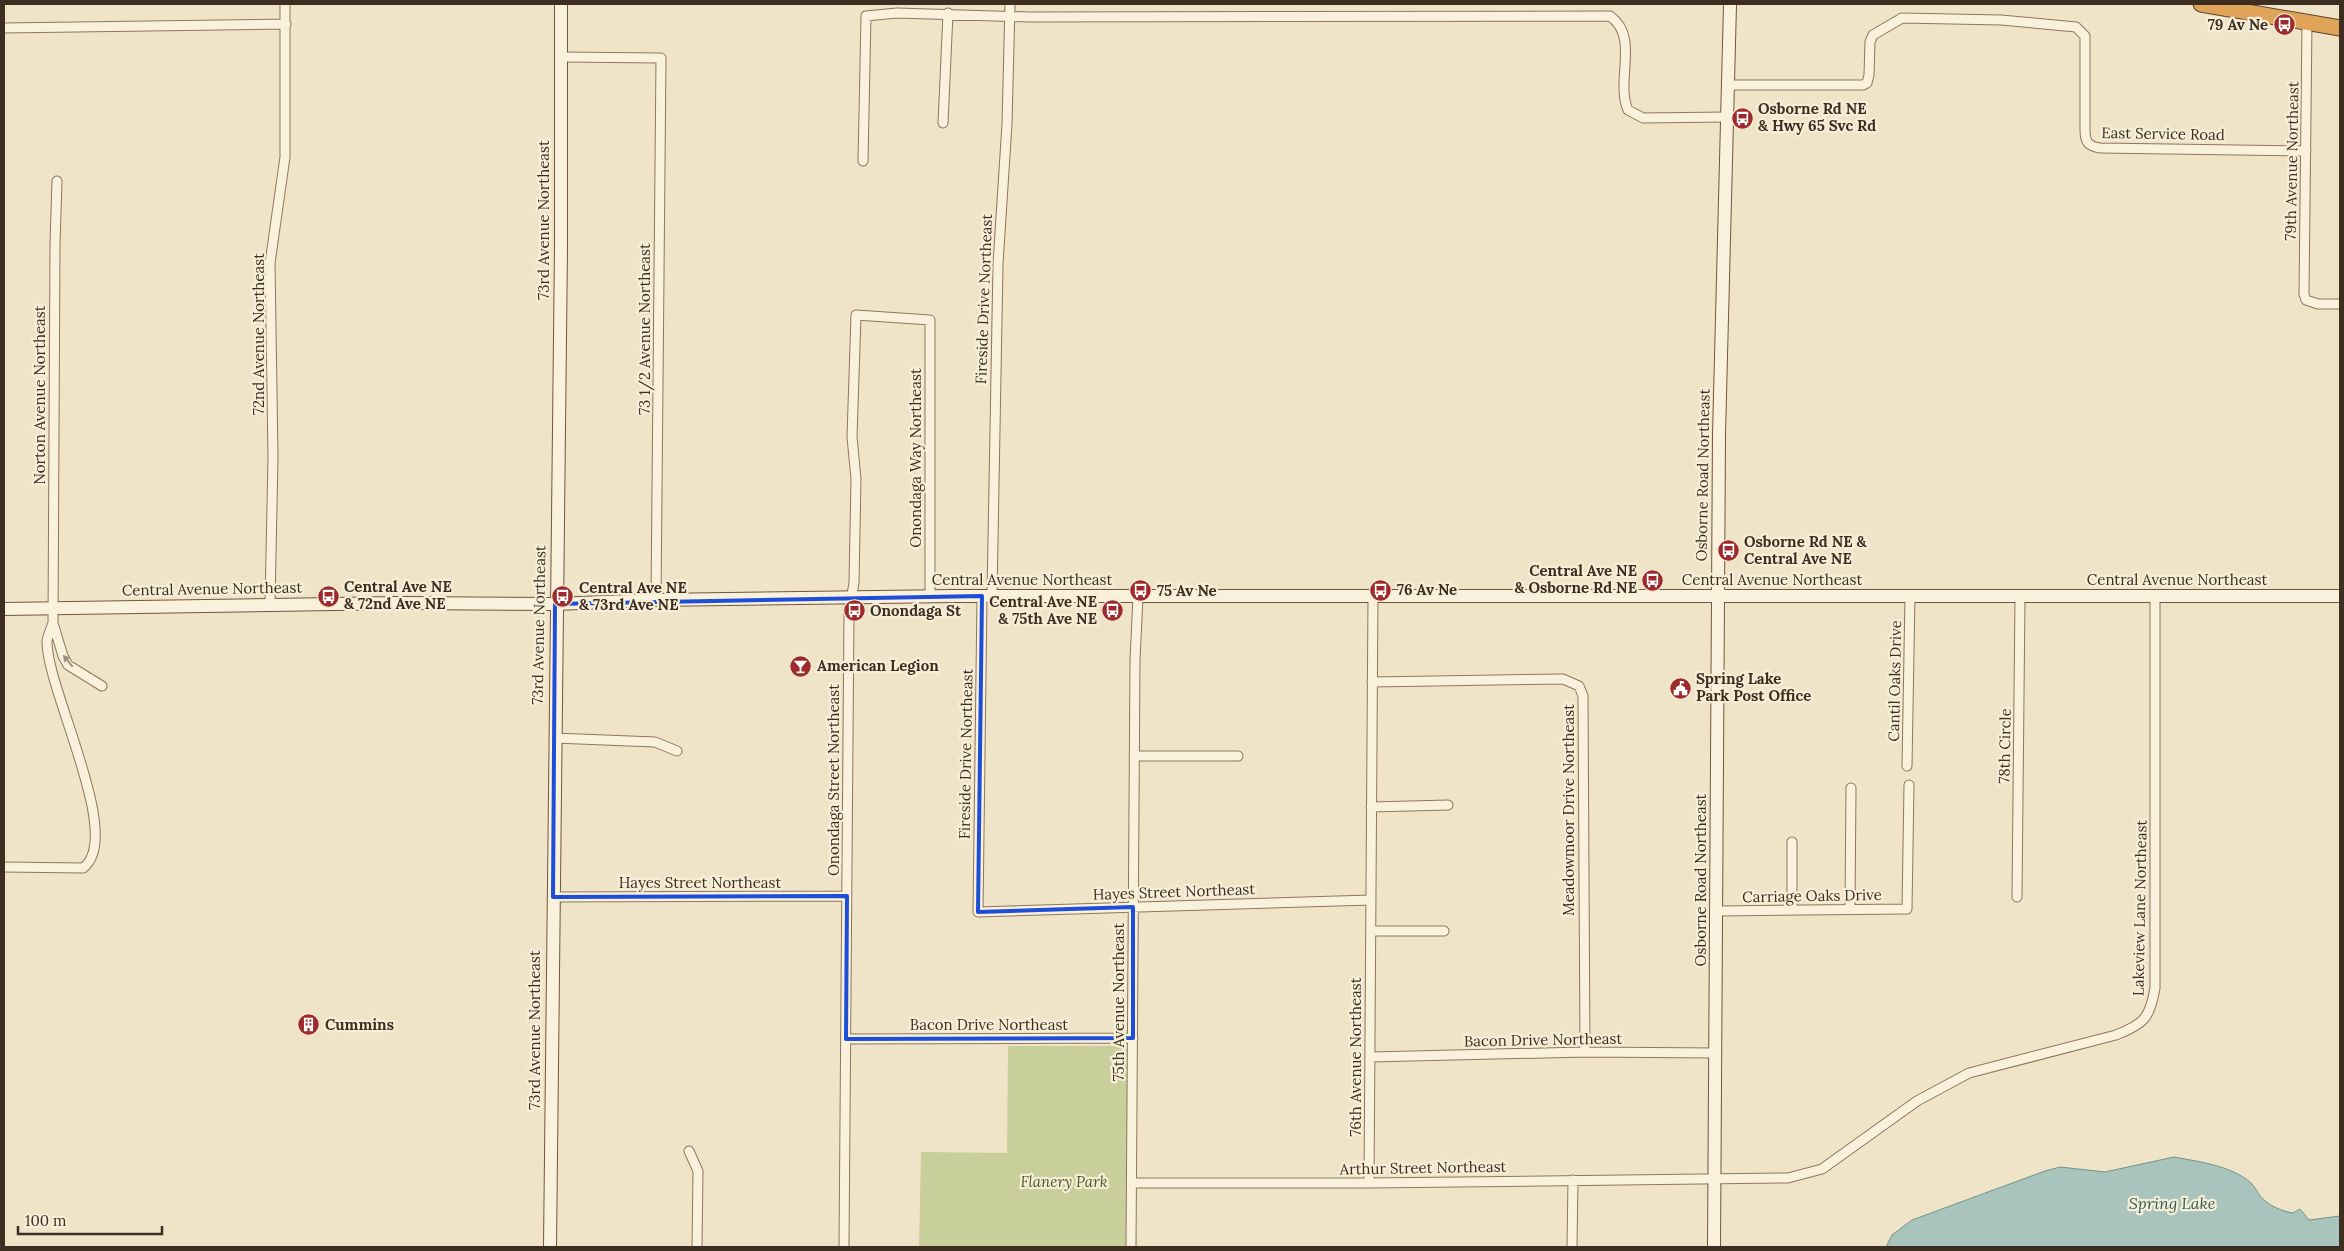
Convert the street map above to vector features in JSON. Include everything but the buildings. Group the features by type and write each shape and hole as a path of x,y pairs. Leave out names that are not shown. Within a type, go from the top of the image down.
{"highway":[{"path":"2201,4 2340,28"}],"street":[{"name":"72nd Avenue Northeast","path":"270,604 273,457 270,263 285,157 285,4"},
{"name":"73rd Avenue Northeast","path":"550,1247 555,604 559,437 561,4"},
{"name":"Fireside Drive Northeast","path":"978,912 998,264 1007,124 1010,4"},
{"name":"Osborne Road Northeast","path":"1714,1247 1719,435 1730,4"},
{"path":"943,123 948,13"},
{"path":"863,161 866,16 948,13 1010,17 1610,16 1622,29 1625,42 1624,97 1628,110 1643,118 1727,117"},
{"name":"East Service Road","path":"1728,86 1863,86 1867,83 1869,75 1870,42 1873,35 1902,18 1992,20 2076,27 2085,36 2084,130 2085,139 2089,144 2100,148 2306,151"},
{"name":"79th Avenue Northeast","path":"2307,22 2306,300 2311,303 2340,304"},
{"path":"4,28 286,24"},
{"name":"73 1/2 Avenue Northeast","path":"561,58 661,58 656,600"},
{"name":"Norton Avenue Northeast","path":"54,623 55,244 57,181"},
{"name":"Onondaga Street Northeast","path":"844,1247 849,610 854,583 856,488 852,437 856,315 930,320"},
{"name":"Onondaga Way Northeast","path":"930,320 930,596"},
{"name":"Central Avenue Northeast","path":"4,609 270,604 555,604 656,600 930,596 2340,596"},
{"name":"75th Avenue Northeast","path":"1131,1247 1134,756 1138,596"},
{"name":"76th Avenue Northeast","path":"1369,1183 1373,596"},
{"name":"Cantil Oaks Drive","path":"1907,766 1910,596"},
{"name":"78th Circle","path":"2016,896 2020,596"},
{"name":"Lakeview Lane Northeast","path":"1715,1179 1788,1178 1822,1169 1917,1101 1950,1082 1994,1065 2116,1034 2137,1026 2146,1018 2152,1006 2154,988 2155,596"},
{"path":"54,623 63,656 68,664 102,686"},
{"path":"4,867 83,868 89,863 94,850 95,814 90,790 68,728 49,661 47,639 54,623"},
{"name":"Meadowmoor Drive Northeast","path":"1372,682 1563,679 1579,686 1583,696 1585,1052"},
{"path":"554,738 655,742 677,751"},
{"path":"1134,756 1238,756"},
{"name":"Carriage Oaks Drive","path":"1717,911 1907,909 1909,785"},
{"path":"1850,909 1851,788"},
{"path":"1371,807 1448,805"},
{"path":"1792,842 1792,910"},
{"name":"Hayes Street Northeast","path":"553,897 847,896"},
{"name":"Hayes Street Northeast","path":"978,912 1371,900"},
{"path":"1371,931 1444,931"},
{"name":"Bacon Drive Northeast","path":"846,1039 1132,1038"},
{"name":"Bacon Drive Northeast","path":"1370,1057 1585,1052 1716,1053"},
{"path":"689,1151 698,1171 698,1247"},
{"name":"Arthur Street Northeast","path":"1132,1182 1369,1183 1715,1179"},
{"path":"1572,1247 1573,1180"}],"highlighted area":[{"path":"982,596 978,912 1133,907 1133,1038 846,1039 847,896 553,897 555,604"}],"green space":[{"name":"Flanery Park","path":"1008,1046 1123,1046 1129,1052 1127,1247 919,1247 921,1152 1007,1153"}],"water":[{"name":"Spring Lake","path":"2174,1157 2214,1165 2242,1176 2269,1203 2293,1213 2300,1209 2309,1220 2340,1216 2340,1247 1886,1247 1892,1235 1912,1220 2045,1171 2060,1167 2105,1172"}],"place":[{"name":"79 Av Ne","path":"2284,25"},
{"name":"Osborne Rd NE & Hwy 65 Svc Rd","path":"1742,118"},
{"name":"Osborne Rd NE & Central Ave NE","path":"1728,551"},
{"name":"Central Ave NE & Osborne Rd NE","path":"1653,580"},
{"name":"76 Av Ne","path":"1381,590"},
{"name":"75 Av Ne","path":"1141,591"},
{"name":"Central Ave NE & 72nd Ave NE","path":"328,596"},
{"name":"Central Ave NE & 73rd Ave NE","path":"563,597"},
{"name":"Onondaga St","path":"854,611"},
{"name":"Central Ave NE & 75th Ave NE","path":"1113,611"},
{"name":"American Legion","path":"801,666"},
{"name":"Spring Lake Park Post Office","path":"1680,688"},
{"name":"Cummins","path":"309,1025"}]}
